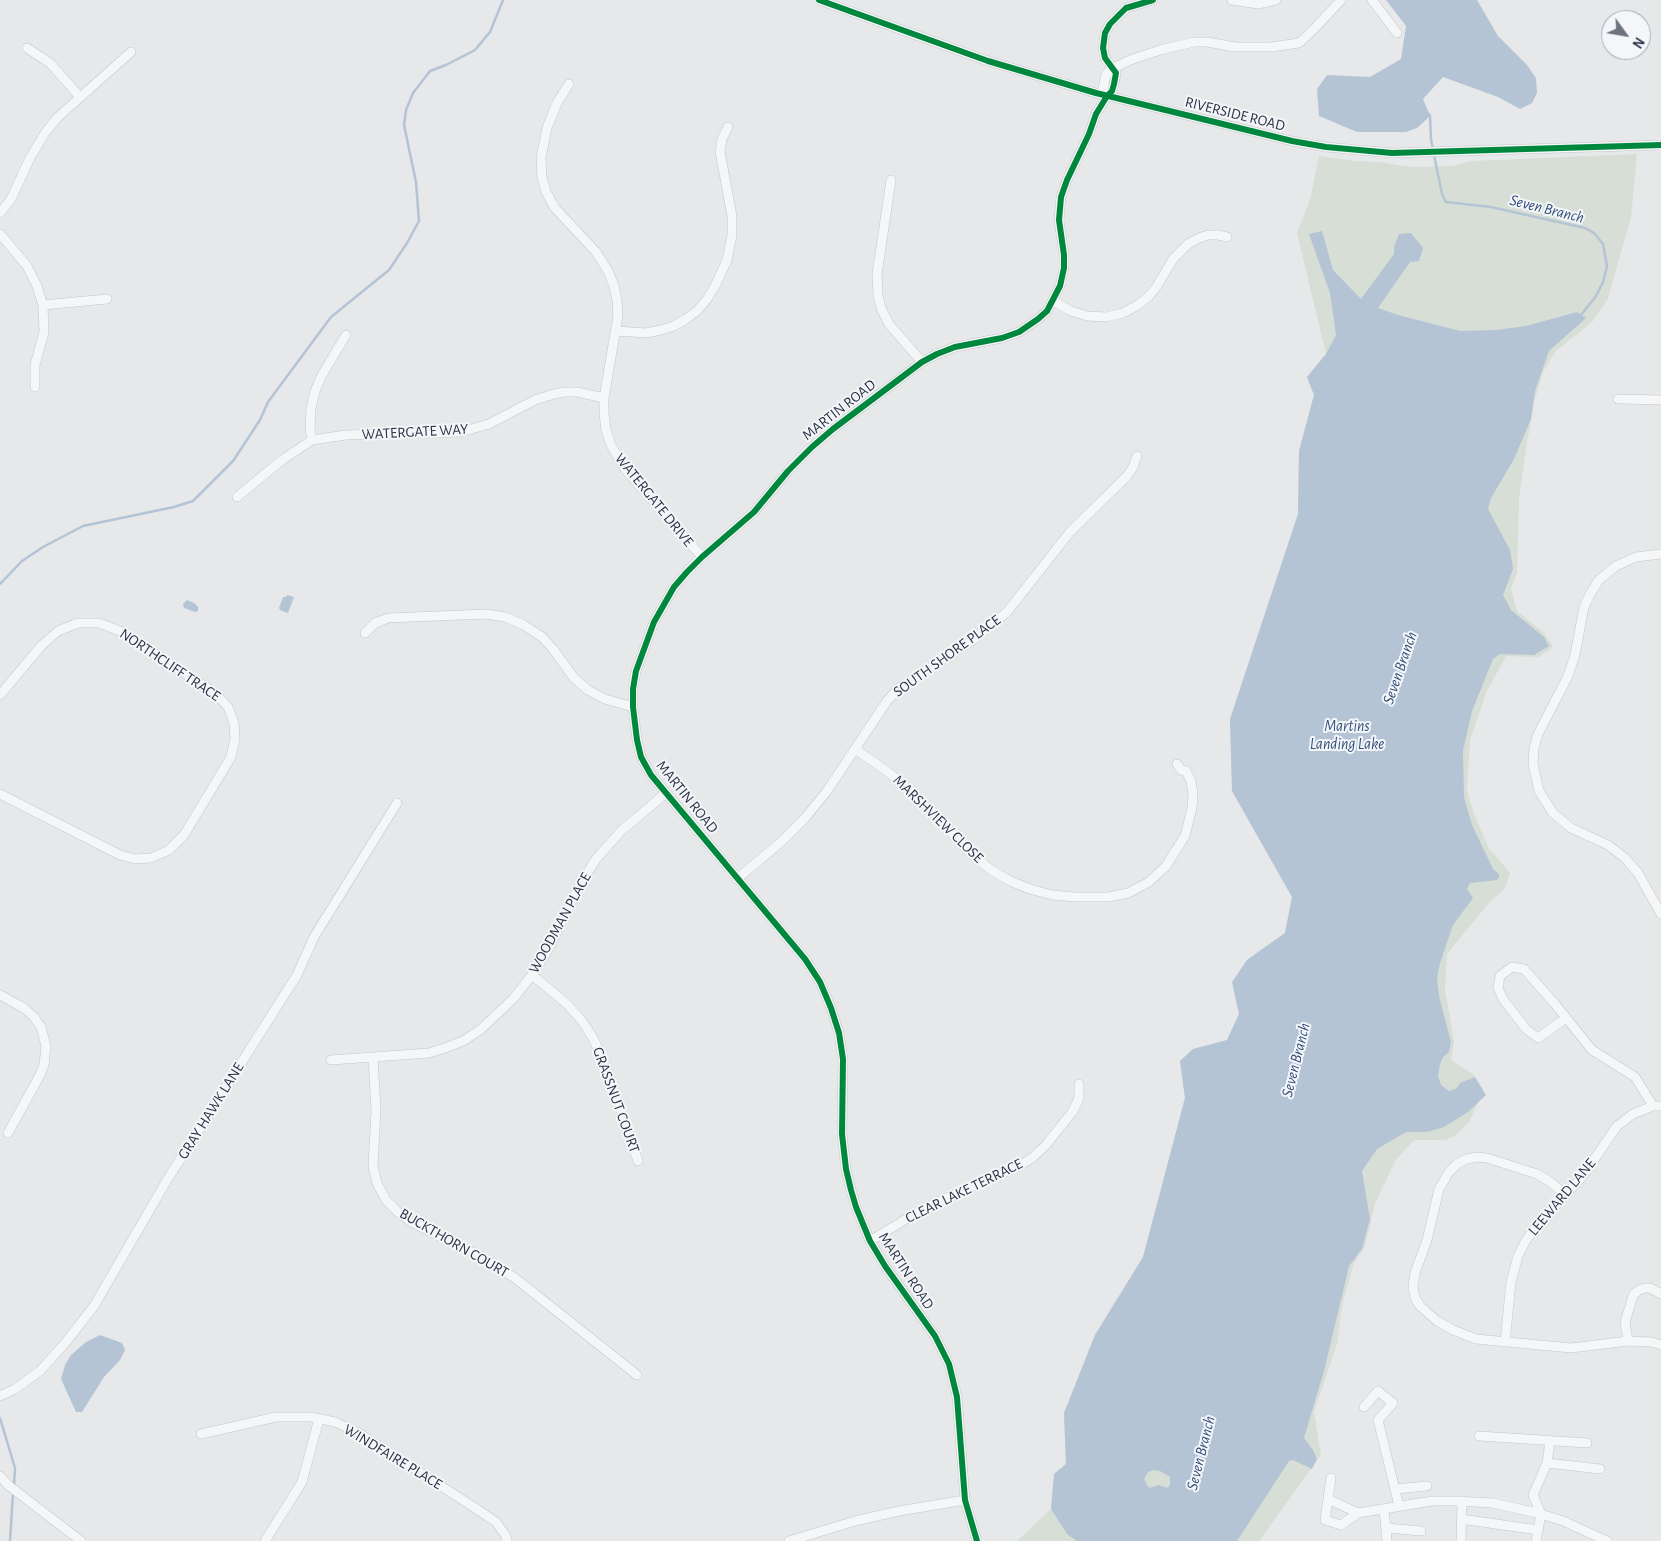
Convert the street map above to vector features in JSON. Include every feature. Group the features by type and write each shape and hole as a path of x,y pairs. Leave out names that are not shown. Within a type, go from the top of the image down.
{"street":[{"name":"RIVERSIDE ROAD","path":"818,0 988,61 1107,96 1301,142 1360,151 1404,153 1661,145"},
{"path":"1153,0 1126,8 1110,24 1105,33 1103,48 1105,58 1112,69 1130,60 1160,50 1194,42 1207,42 1235,47 1271,47 1299,42 1341,0"},
{"path":"1232,0 1258,4 1276,0"},
{"path":"1372,0 1397,33"},
{"path":"27,48 50,63 80,97"},
{"path":"0,213 11,199 30,158 45,133 57,118 131,52"},
{"name":"MARTIN ROAD","path":"977,1541 965,1500 957,1397 949,1364 935,1336 885,1266 870,1240 856,1207 846,1169 842,1134 843,1059 839,1032 831,1008 820,982 805,959 651,775 641,757 637,740 633,689 636,671 654,622 674,587 702,557 754,512 788,471 812,447 922,362 955,347 1002,338 1019,332 1038,320 1053,301 1060,286 1064,268 1059,220 1061,197 1096,114 1112,91 1116,73 1112,69"},
{"name":"WATERGATE DRIVE","path":"570,84 557,103 547,128 541,158 542,177 546,192 555,208 596,252 608,271 617,300 618,316 604,398 606,430 611,445 625,469 702,557"},
{"path":"616,331 646,333 674,326 698,310 715,286 727,260 732,235 732,216 720,152 722,139 728,127"},
{"path":"891,180 877,274 878,295 889,324 922,362"},
{"path":"0,234 27,266 37,286 43,305 44,332 35,365 35,387"},
{"path":"1053,301 1070,311 1087,316 1106,317 1123,313 1138,305 1149,296 1173,259 1188,244 1208,235 1227,237"},
{"path":"43,305 107,299"},
{"path":"312,440 310,428 311,409 315,391 322,375 346,335"},
{"name":"WATERGATE WAY","path":"237,497 282,460 312,440 346,435 461,432 489,424 535,400 554,394 577,392 604,398"},
{"path":"1618,399 1661,400"},
{"name":"SOUTH SHORE PLACE","path":"738,878 781,842 827,791 887,701 899,688 992,627 1023,593 1070,532 1127,476 1137,456"},
{"path":"1661,554 1636,557 1616,566 1600,580 1590,594 1584,607 1575,656 1568,676 1538,734 1534,748 1533,764 1539,791 1553,813 1571,828 1608,845 1626,858 1638,873 1661,914"},
{"path":"365,633 375,622 388,618 486,614 505,617 524,625 542,637 574,678 588,690 605,699 633,707"},
{"name":"NORTHCLIFF TRACE","path":"0,695 42,646 58,631 78,623 99,623 120,631 216,693 228,707 234,723 236,739 231,757 184,835 169,850 151,858 136,859 120,855 0,794"},
{"name":"MARSHVIEW CLOSE","path":"855,749 911,791 969,852 991,870 1010,881 1030,889 1052,895 1075,897 1109,897 1128,893 1149,882 1166,866 1185,836 1192,808 1193,794 1191,781 1186,771 1181,770 1178,764"},
{"name":"WOODMAN PLACE","path":"331,1060 429,1052 462,1041 480,1030 512,999 532,975 549,948 579,886 596,859 621,831 666,793"},
{"name":"GRAY HAWK LANE","path":"0,1396 15,1390 40,1371 94,1306 167,1180 297,975 314,937 397,804"},
{"path":"1566,1018 1538,1038 1526,1029 1503,999 1498,988 1500,976 1512,968 1524,969 1566,1018 1592,1050 1635,1076 1657,1106"},
{"name":"GRASSNUT COURT","path":"532,975 567,1004 582,1021 593,1038 605,1064 638,1161"},
{"path":"0,995 24,1008 34,1017 41,1027 46,1046 44,1065 40,1075 8,1133"},
{"name":"BUCKTHORN COURT","path":"373,1057 376,1111 374,1166 377,1183 386,1200 411,1222 478,1255 515,1278 637,1374"},
{"name":"CLEAR LAKE TERRACE","path":"870,1240 926,1208 1017,1167 1032,1158 1073,1111 1079,1098 1079,1084"},
{"name":"LEEWARD LANE","path":"1505,1342 1510,1282 1518,1256 1534,1229 1582,1178 1617,1126 1633,1114 1657,1106"},
{"path":"1566,1196 1549,1181 1537,1174 1478,1157 1466,1158 1457,1164 1449,1172 1439,1189 1427,1240 1415,1273 1413,1286 1415,1298 1425,1311 1437,1321 1476,1339 1571,1348 1628,1341 1652,1342 1661,1345"},
{"path":"1628,1341 1626,1322 1634,1294 1645,1288 1650,1288 1661,1294"},
{"path":"1364,1407 1378,1391 1393,1403 1378,1420 1399,1506"},
{"name":"WINDFAIRE PLACE","path":"201,1434 276,1417 311,1417 334,1422 357,1432 496,1522 506,1536 507,1541"},
{"path":"265,1541 302,1482 319,1419"},
{"path":"1478,1436 1587,1443"},
{"path":"1536,1541 1541,1514 1533,1495 1547,1463 1550,1441"},
{"path":"1547,1463 1600,1469"},
{"path":"0,1476 8,1485 81,1541"},
{"path":"1331,1478 1325,1520 1341,1526 1358,1513 1432,1501 1462,1501 1493,1503 1563,1520 1607,1541"},
{"path":"1395,1490 1427,1486"},
{"path":"1328,1499 1358,1513"},
{"path":"789,1541 855,1521 965,1500"},
{"path":"1461,1541 1462,1501"},
{"path":"1384,1510 1387,1528 1386,1541"},
{"path":"1462,1519 1538,1530"},
{"path":"1387,1528 1422,1531"}],"shaded area":[{"name":"Martins Landing Lake","path":"1637,154 1631,217 1608,298 1593,321 1555,352 1543,372 1535,399 1527,442 1519,499 1517,573 1511,589 1517,611 1544,633 1553,647 1538,657 1506,656 1486,693 1470,740 1467,791 1474,814 1490,851 1510,873 1505,888 1487,905 1447,954 1445,990 1454,1042 1451,1060 1473,1074 1482,1094 1469,1122 1455,1136 1446,1140 1414,1140 1395,1161 1375,1204 1365,1246 1354,1263 1342,1306 1337,1344 1314,1412 1321,1455 1259,1541 1017,1541 1051,1509 1054,1474 1066,1464 1064,1413 1095,1335 1143,1257 1185,1098 1180,1061 1193,1049 1227,1040 1239,1014 1232,982 1247,960 1285,933 1292,897 1232,791 1230,719 1298,514 1299,451 1314,395 1307,377 1326,354 1297,233 1310,200 1319,156 1412,167 1452,166 1473,161"}],"water":[{"path":"1386,0 1477,0 1498,36 1527,65 1536,78 1537,93 1532,103 1520,109 1498,97 1443,77 1423,99 1430,116 1417,128 1406,132 1357,132 1319,116 1317,89 1327,75 1370,77 1401,59 1406,26"},
{"name":"Martins Landing Lake","path":"1322,231 1333,270 1361,299 1394,254 1394,247 1399,234 1411,233 1423,248 1419,261 1410,262 1378,308 1398,315 1460,331 1496,330 1526,326 1577,312 1586,318 1549,351 1535,391 1531,419 1514,459 1491,498 1488,509 1510,550 1513,569 1503,595 1511,610 1544,637 1549,646 1534,655 1500,654 1493,659 1472,711 1463,751 1464,797 1472,825 1493,869 1499,874 1499,877 1497,880 1470,883 1467,889 1473,898 1453,925 1440,963 1437,978 1439,996 1451,1042 1449,1052 1443,1057 1440,1064 1438,1076 1441,1085 1449,1091 1457,1088 1460,1083 1475,1077 1486,1095 1468,1112 1444,1127 1427,1132 1406,1132 1377,1149 1362,1171 1370,1219 1362,1249 1349,1266 1324,1371 1304,1438 1317,1459 1312,1469 1293,1460 1289,1461 1237,1541 1077,1541 1067,1534 1051,1509 1054,1474 1066,1464 1064,1413 1095,1335 1143,1257 1185,1098 1180,1061 1193,1049 1227,1040 1239,1014 1232,982 1247,960 1285,933 1292,897 1232,791 1230,719 1298,514 1299,451 1314,395 1307,377 1326,354 1336,335 1330,293 1309,234","holes":["1160,1471 1170,1477 1168,1488 1159,1485 1149,1488 1144,1479 1148,1472"]},
{"path":"287,595 294,597 288,613 279,608 283,597"},
{"path":"187,600 198,607 198,611 195,612 184,608 183,604"},
{"path":"100,1335 122,1343 125,1350 120,1360 104,1377 82,1412 76,1412 61,1379 65,1365 71,1355 86,1342"}],"waterway":[{"path":"0,584 22,561 43,547 83,526 174,507 193,501 233,461 260,420 268,402 331,317 389,270 407,243 419,221 416,182 404,125 406,110 413,93 430,71 475,50 490,32 503,0"},
{"name":"Seven Branch","path":"1428,113 1430,116 1433,149"},
{"name":"Seven Branch","path":"1434,155 1442,194 1446,202 1491,207 1585,228 1594,233 1603,244 1607,266 1603,282 1596,296 1578,317"},
{"path":"0,1418 15,1468 14,1487"},
{"path":"10,1541 13,1493"}],"cycle path":[{"path":"819,0 988,61 1096,93 1292,141 1326,147 1392,153 1661,145"},
{"path":"977,1541 965,1500 957,1397 949,1364 935,1336 885,1266 870,1241 851,1190 846,1169 842,1134 843,1059 839,1033 831,1008 820,982 805,959 651,775 641,757 637,740 633,689 636,671 654,622 674,587 702,557 754,512 788,471 812,447 922,362 955,347 1002,338 1019,332 1047,311 1060,286 1064,268 1059,220 1061,197 1096,114 1112,91 1114,84 1116,73 1105,58 1103,48 1105,33 1110,24 1126,8 1153,0"}]}
